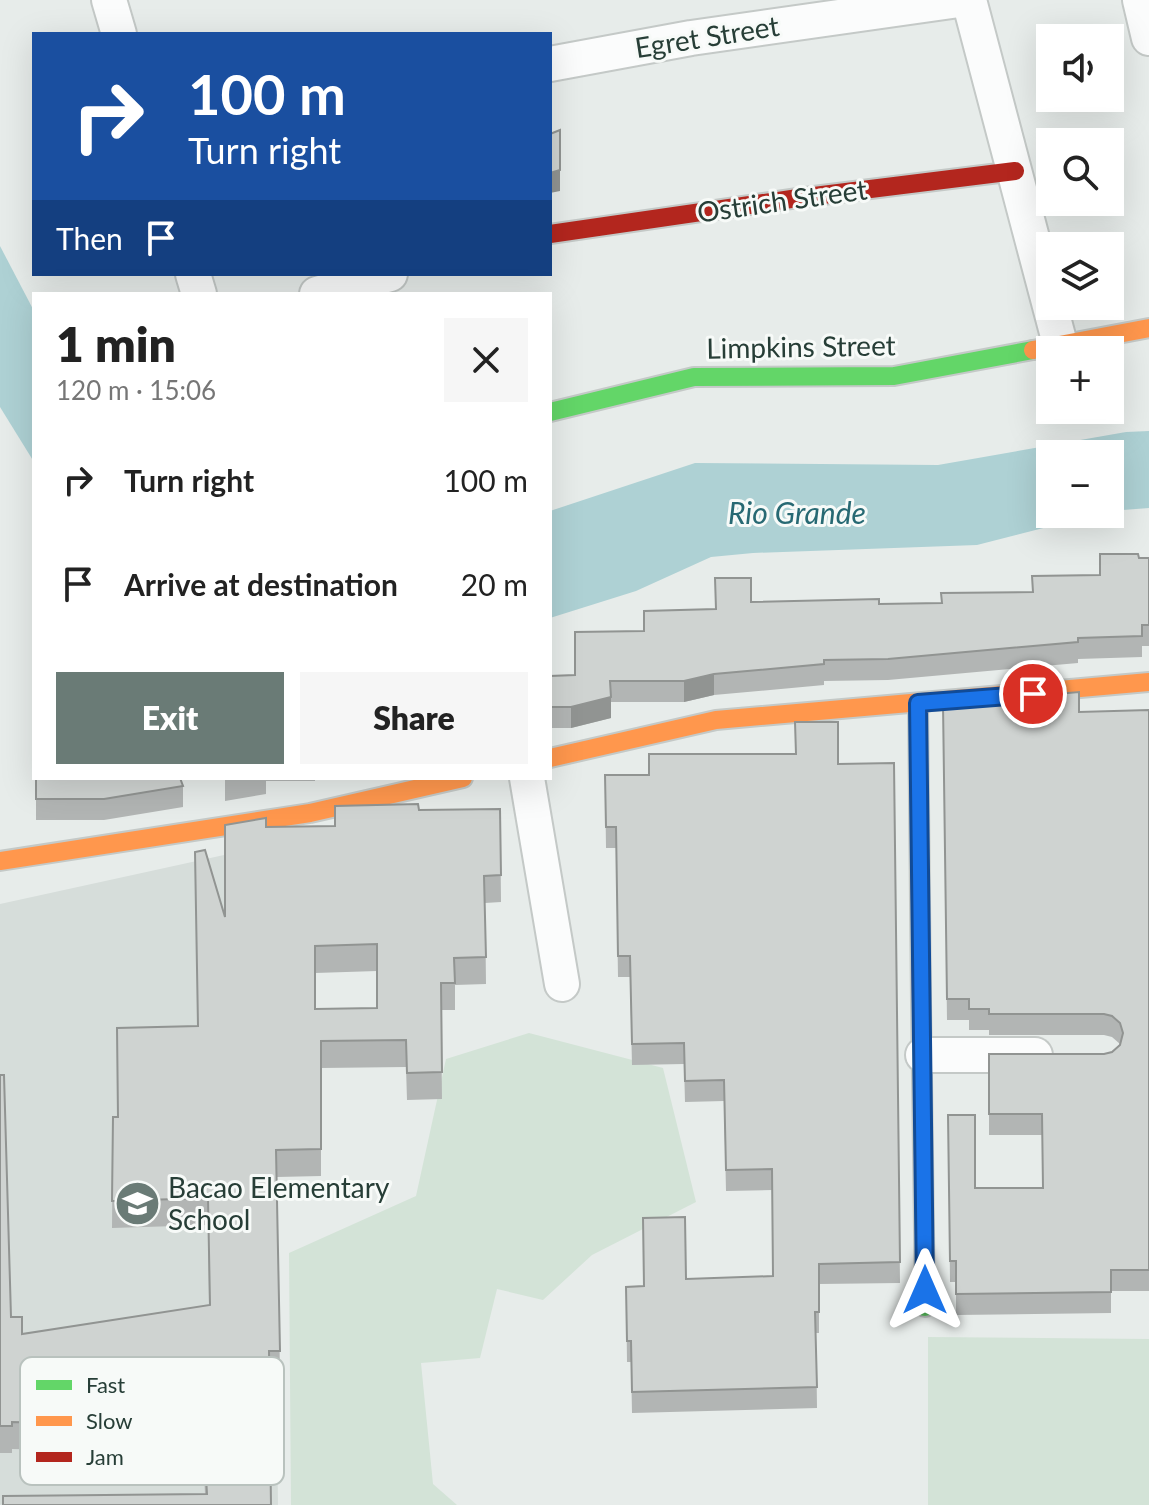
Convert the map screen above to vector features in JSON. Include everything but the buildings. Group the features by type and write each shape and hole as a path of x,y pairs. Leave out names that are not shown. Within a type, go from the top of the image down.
{"street":[{"path":"109,0 118,32"},
{"name":"Egret Street","path":"552,64 691,38 959,0"},
{"path":"969,0 1058,336"},
{"path":"1140,0 1149,38"},
{"name":"Ostrich Street","path":"552,234 1015,171"},
{"path":"324,292 383,276"},
{"name":"Limpkins Street","path":"1104,336 1149,328"},
{"name":"Limpkins Street","path":"552,412 694,377 894,376 1036,349"},
{"path":"552,758 716,720 1149,682"},
{"path":"918,703 925,1307"},
{"path":"0,861 310,813 454,780"},
{"path":"527,780 562,984"},
{"path":"923,1055 1060,1055"}],"shaded area":[{"name":"Bacao Elementary School","path":"270,845 276,1357 20,1357 20,1485 278,1485 278,1505 0,1505 0,904"}],"green space":[{"path":"529,1033 663,1068 696,1202 592,1255 543,1300 497,1289 480,1358 421,1363 433,1484 457,1505 291,1505 289,1253 416,1196 446,1059"},
{"path":"928,1337 1149,1339 1149,1505 928,1505"}],"water":[{"path":"0,246 32,307 32,459 0,407"},
{"path":"1149,431 1149,508 1124,510 1124,440 1080,440"},
{"name":"Rio Grande","path":"1036,448 1036,528 1043,528 977,545 711,557 636,591 552,617 552,510 695,463 938,465"}],"traffic: fast":[{"path":"552,412 694,377 894,376 1033,350"},
{"path":"921,1003 925,1307"}],"traffic: slow":[{"path":"1033,350 1149,328"},
{"path":"552,758 716,720 1149,682"},
{"path":"0,861 310,813 454,780"}],"traffic: jam":[{"path":"552,234 1015,171"},
{"path":"918,703 921,1003"}],"place":[{"name":"Bacao Elementary School","path":"137,1204"}],"route":[{"path":"925,1290 918,703 1033,694"}]}
